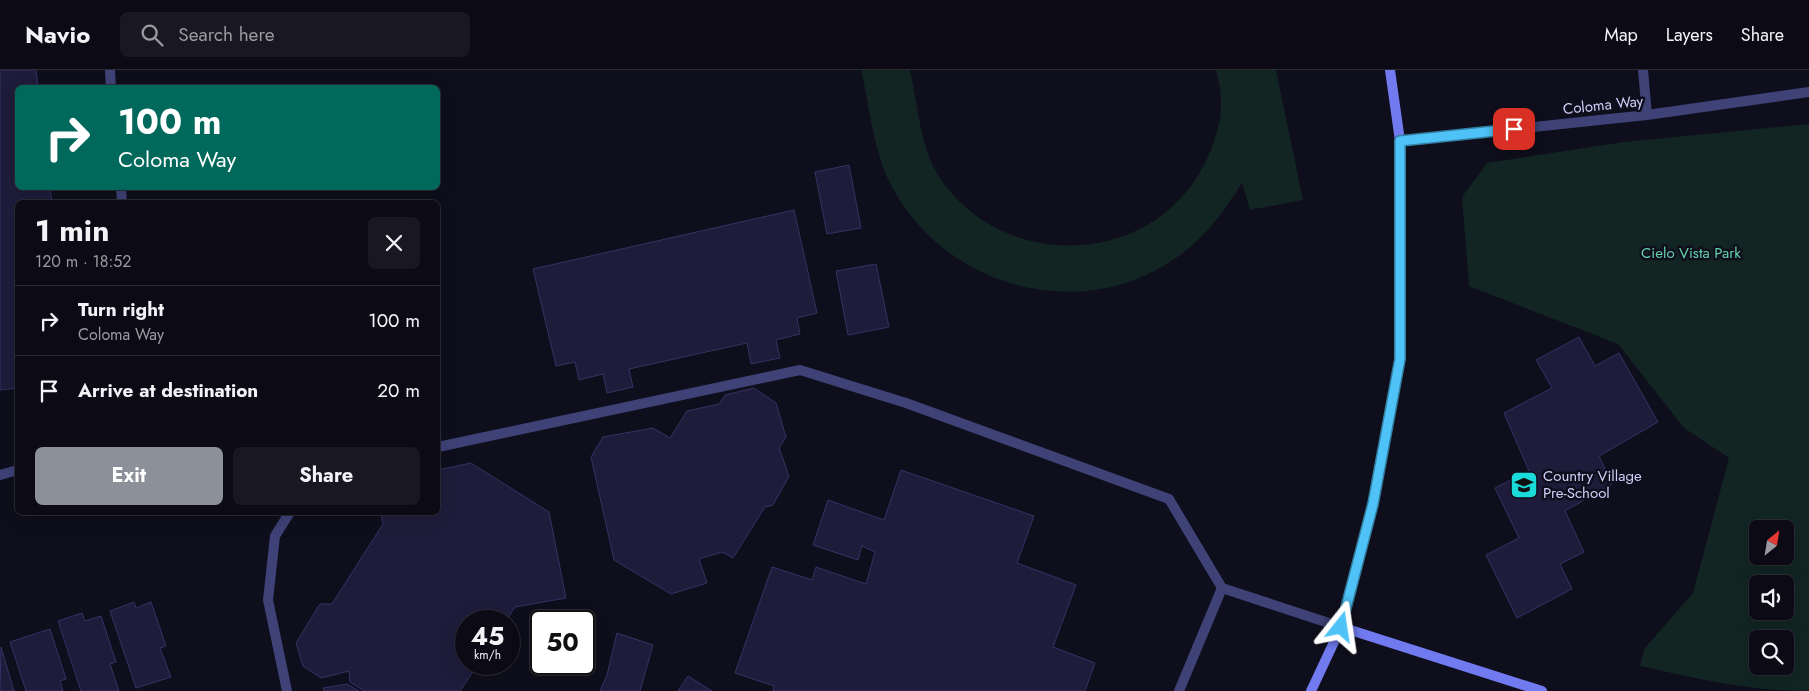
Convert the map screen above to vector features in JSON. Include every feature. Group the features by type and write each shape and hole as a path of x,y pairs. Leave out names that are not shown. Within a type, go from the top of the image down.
{"main road":[{"path":"1311,691 1341,627 1373,504 1400,359 1400,141 1390,70"},
{"path":"1341,627 1542,691"}],"street":[{"path":"110,70 111,85"},
{"path":"1643,70 1647,115"},
{"name":"Coloma Way","path":"1400,141 1647,115 1809,92"},
{"path":"440,447 800,370 906,403 1169,499 1222,588 1341,627"},
{"path":"0,475 15,471"},
{"path":"287,691 268,600 275,536 288,515"},
{"path":"1178,691 1222,588"}],"green space":[{"path":"861,70 910,70 920,126 933,166 940,178 968,209 1001,230 1038,243 1076,245 1114,239 1150,223 1180,199 1204,165 1217,133 1221,100 1216,70 1276,70 1303,200 1250,210 1242,183 1209,229 1193,245 1146,275 1106,288 1064,292 1023,287 984,273 948,252 917,223 892,187 880,159"},
{"name":"Cielo Vista Park","path":"1809,124 1809,691 1744,687 1640,666 1644,649 1693,593 1729,458 1684,428 1618,344 1469,286 1462,197 1487,163 1624,142"}],"building":[{"path":"0,70 36,70 38,85 15,85 15,190 50,190 52,200 15,200 15,388 0,390"},
{"path":"849,165 861,228 827,234 815,172"},
{"path":"794,210 817,313 797,318 800,334 776,340 780,358 751,364 747,343 629,369 633,387 607,393 603,374 579,380 575,362 556,366 533,269"},
{"path":"876,264 889,327 848,335 836,271"},
{"name":"Country Village Pre-School","path":"1579,337 1595,366 1619,353 1658,422 1599,456 1612,484 1565,511 1584,552 1560,564 1572,589 1517,618 1486,555 1519,538 1495,488 1529,471 1504,413 1552,388 1536,360"},
{"path":"754,388 776,403 786,437 779,448 789,476 773,505 765,507 733,558 722,552 699,559 707,583 671,594 614,560 591,457 603,437 653,428 670,438 687,411 719,404 725,395"},
{"path":"471,463 549,512 566,598 515,607 513,610 455,610 455,675 471,675 460,691 364,691 350,682 349,671 321,678 303,666 296,643 320,604 332,604 383,524 382,515 440,515 440,470"},
{"path":"901,470 1034,516 1017,563 1076,585 1053,647 1095,663 1085,691 773,691 774,686 735,673 772,567 812,580 816,567 866,584 875,552 862,546 858,560 813,545 828,500 884,520"},
{"path":"134,602 136,608 151,602 166,646 160,648 171,677 136,688 110,611"},
{"path":"82,613 85,621 101,616 116,662 110,664 119,691 81,691 58,621"},
{"path":"50,629 66,679 60,681 63,691 26,691 10,642"},
{"path":"617,633 653,645 640,691 600,691 607,675"},
{"path":"1,647 14,691 0,691"},
{"path":"688,676 712,691 678,691"},
{"path":"347,684 359,691 324,691 323,688"}],"place":[{"name":"Country Village Pre-School","path":"1524,485"}],"route":[{"path":"1341,627 1373,504 1400,359 1400,141 1514,129"}]}
